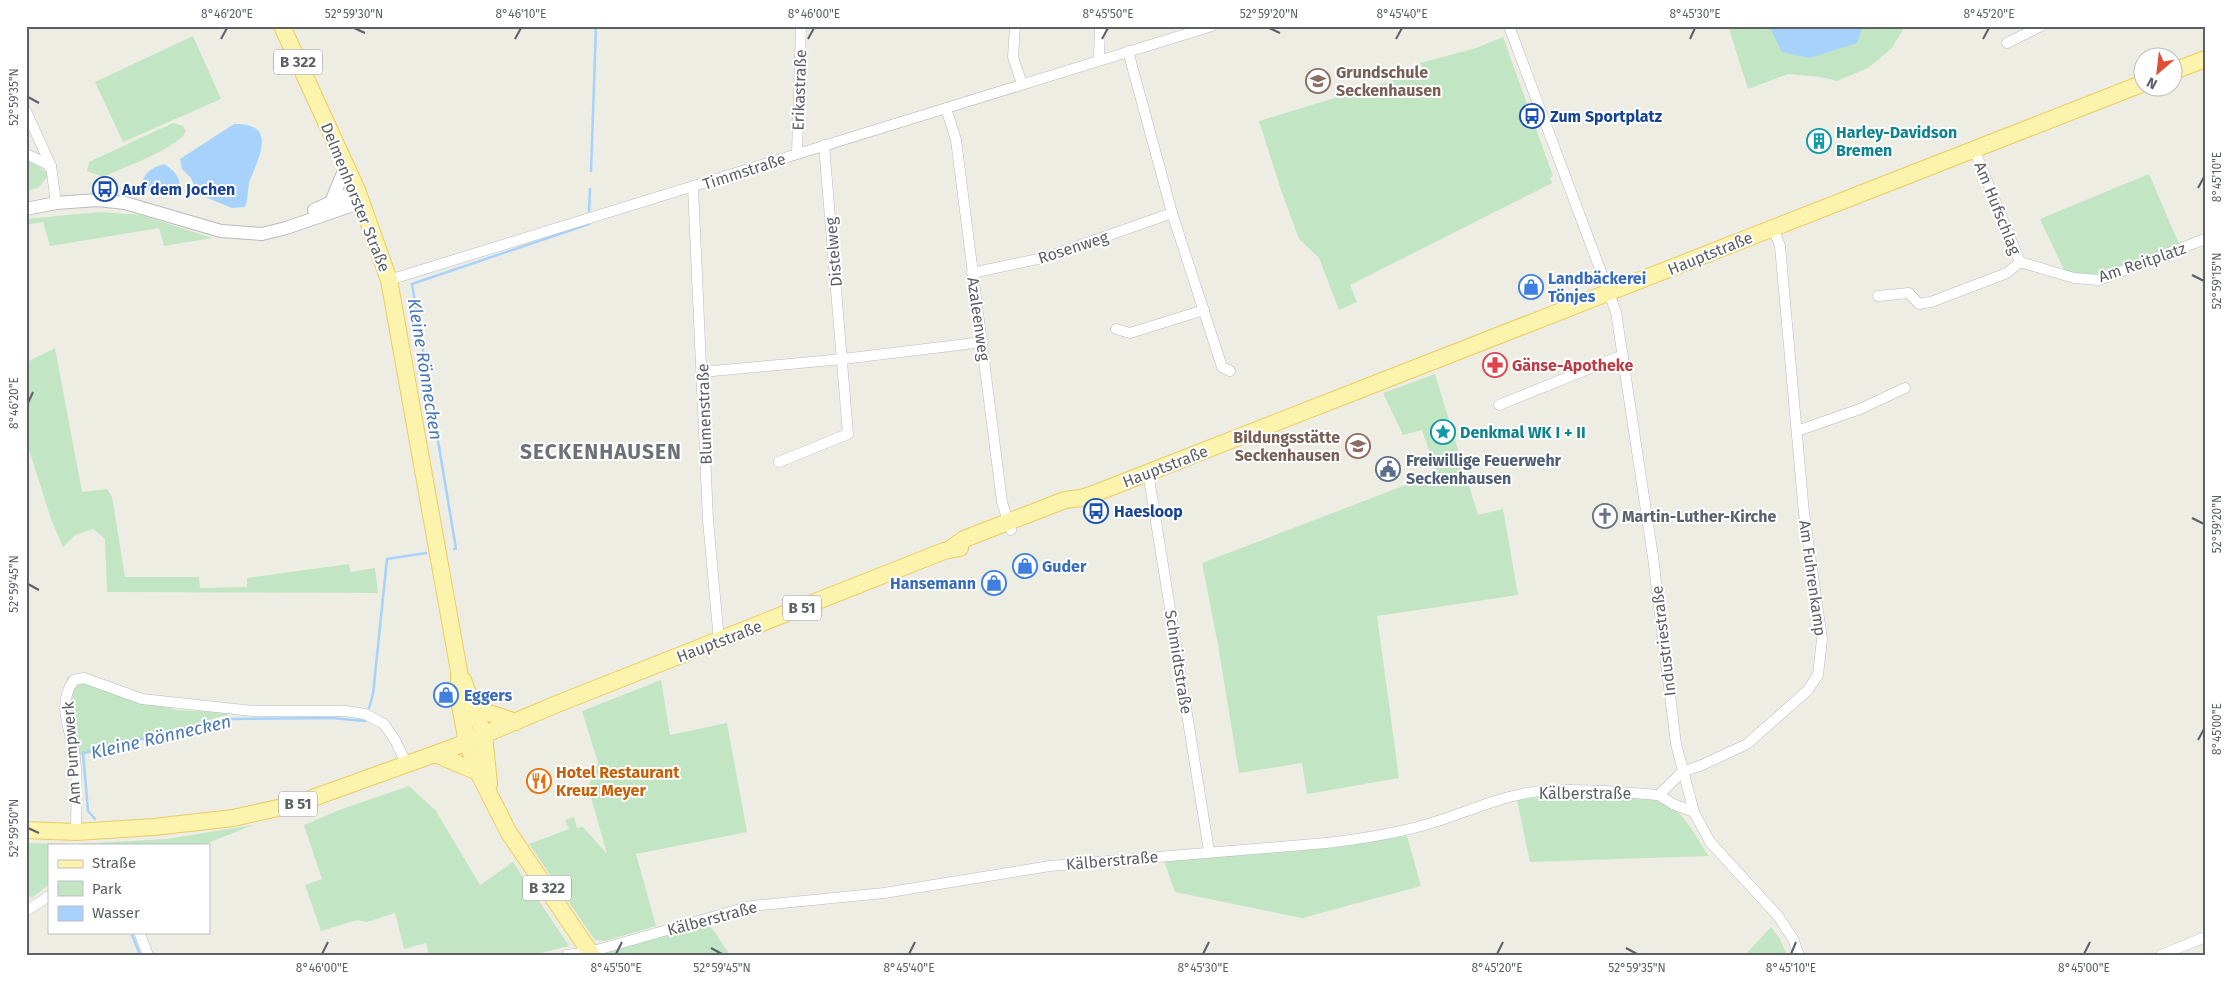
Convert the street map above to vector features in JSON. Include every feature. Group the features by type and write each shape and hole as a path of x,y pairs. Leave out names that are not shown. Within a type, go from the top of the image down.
{"main road":[{"name":"Delmenhorster Straße","path":"282,26 359,196 389,280 459,671 459,700 467,742 478,772 489,791 502,822 591,953"},
{"path":"2184,67 2205,59"},
{"name":"Hauptstraße","path":"516,722 950,549 967,548 1009,526 1068,508 1081,498 2134,87"},
{"name":"Delmenhorster Straße","path":"459,671 484,735 489,791"},
{"path":"472,704 483,711 516,722"},
{"name":"B 51","path":"26,830 76,832 154,827 233,818 274,810 407,765 516,722"},
{"path":"435,754 478,772"}],"street":[{"name":"Erikastraße","path":"797,153 801,26"},
{"path":"1015,26 1013,57 1022,84"},
{"path":"1099,60 1100,26"},
{"name":"Timmstraße","path":"389,280 693,188 797,153 1212,26"},
{"path":"1510,26 1610,292"},
{"path":"2007,43 2041,26"},
{"path":"1128,51 1172,212 1222,367 1230,371"},
{"name":"Azaleenweg","path":"946,108 956,140 1002,502 1009,526"},
{"path":"26,112 51,166 55,199"},
{"name":"Distelweg","path":"779,462 848,434 824,145"},
{"name":"Am Hufschlag","path":"1878,296 1909,293 1919,304 1931,302 2007,272 2020,262 1974,149"},
{"path":"26,154 51,166"},
{"path":"331,202 346,166"},
{"name":"Blumenstraße","path":"693,188 708,520 719,641"},
{"path":"26,208 55,199 98,192 119,194 159,203 216,222 238,226 257,226 284,222 331,202 359,196"},
{"path":"26,200 98,200 125,203 220,231 238,234 262,234 286,228 359,196"},
{"name":"Rosenweg","path":"972,273 1047,257 1172,212"},
{"name":"Am Fuhrenkamp","path":"1682,772 1747,744 1807,691 1818,674 1822,639 1804,513 1780,246 1773,228"},
{"name":"Am Reitplatz","path":"2020,262 2074,278 2098,280 2205,239"},
{"name":"Industriestraße","path":"1610,292 1616,312 1649,529 1676,744 1682,772 1694,812 1710,842 1778,916 1793,939 1799,955"},
{"path":"1116,330 1130,333 1204,310"},
{"path":"702,372 843,359 983,342"},
{"path":"1499,405 1623,356"},
{"path":"1797,432 1860,409 1905,388"},
{"name":"Schmidtstraße","path":"1148,472 1209,851"},
{"name":"Am Pumpwerk","path":"76,832 75,758 68,733 64,703 69,687 74,680 84,678 142,699 253,711 345,711 366,714 384,724 396,740 407,765"},
{"path":"1660,795 1682,772"},
{"name":"Kälberstraße","path":"567,955 591,953 751,906 884,893 1050,866 1209,851 1326,843 1365,838 1426,825 1510,798 1541,791 1600,791 1660,795 1673,804 1694,812"},
{"path":"26,911 48,897"},
{"path":"140,934 148,955"},
{"path":"2161,955 2205,937"}],"green space":[{"path":"1728,26 1905,26 1892,48 1868,68 1837,81 1821,77 1788,74 1748,89"},
{"path":"193,36 221,99 123,142 95,82"},
{"path":"1503,37 1553,176 1550,178 1552,183 1350,285 1357,302 1339,310 1319,258 1299,239 1259,121 1423,71 1420,63 1476,48"},
{"path":"173,123 183,126 186,131 173,144 103,177 87,171 89,162"},
{"path":"26,160 44,169 39,170 44,170 49,175 38,188 26,191"},
{"path":"2149,174 2179,244 2096,277 2079,276 2064,270 2040,219"},
{"path":"99,212 141,215 212,238 164,246 159,228 50,246 43,222 26,225 26,219"},
{"path":"55,348 82,492 107,489 112,497 125,577 199,577 200,588 247,587 247,578 349,564 350,572 375,568 378,593 107,592 105,539 93,529 75,535 63,547 51,519 26,440 27,362"},
{"path":"1435,374 1478,515 1503,509 1518,595 1377,616 1399,778 1307,794 1302,763 1239,773 1218,645 1202,563 1437,473 1422,430 1403,435 1383,393"},
{"path":"68,676 102,690 176,710 234,713 69,759 60,702"},
{"path":"661,680 670,735 727,723 747,832 636,854 656,926 605,941 595,940 529,844 569,829 565,820 574,817 577,828 583,827 607,854 588,787 598,763 582,711"},
{"path":"409,786 436,811 480,885 513,862 569,946 533,955 429,955 426,943 404,949 395,913 367,922 357,920 321,931 305,885 322,879 304,825 339,810"},
{"path":"1548,796 1631,796 1662,803 1680,814 1709,856 1530,862 1517,800"},
{"path":"253,825 206,844 77,844 167,839"},
{"path":"1407,836 1421,886 1302,918 1175,892 1164,861 1331,848"},
{"path":"26,843 77,844 48,844 48,885 32,898 26,892 26,872 29,861 26,860"},
{"path":"709,924 730,955 605,955 611,951"},
{"path":"1771,927 1780,939 1787,955 1745,955"}],"water":[{"path":"1769,26 1863,26 1857,43 1809,58 1782,52"},
{"path":"234,124 247,125 256,129 261,135 262,142 258,161 249,183 245,207 232,208 205,197 196,190 191,178 182,169 180,159"},
{"path":"164,164 178,177 179,189 176,194 152,191 141,185 149,171"}],"waterway":[{"name":"Kleine Rönnecken","path":"591,171 596,26"},
{"path":"589,211 590,189"},
{"name":"Kleine Rönnecken","path":"454,549 456,549 412,284 589,224"},
{"name":"Kleine Rönnecken","path":"369,708 373,694 387,559 426,553"},
{"name":"Kleine Rönnecken","path":"95,819 88,811 83,753 225,719 331,718 365,721"},
{"name":"Kleine Rönnecken","path":"132,934 140,955"}],"place":[{"name":"Grundschule Seckenhausen","path":"1318,81"},
{"name":"Zum Sportplatz","path":"1532,116"},
{"name":"Harley-Davidson Bremen","path":"1819,141"},
{"name":"Auf dem Jochen","path":"105,189"},
{"name":"Landbäckerei Tönjes","path":"1531,287"},
{"name":"Gänse-Apotheke","path":"1495,365"},
{"name":"Denkmal WK I + II","path":"1443,432"},
{"name":"Bildungsstätte Seckenhausen","path":"1358,446"},
{"name":"Freiwillige Feuerwehr Seckenhausen","path":"1388,469"},
{"name":"Haesloop","path":"1096,511"},
{"name":"Martin-Luther-Kirche","path":"1605,516"},
{"name":"Guder","path":"1025,566"},
{"name":"Hansemann","path":"994,583"},
{"name":"Eggers","path":"446,695"},
{"name":"Hotel Restaurant Kreuz Meyer","path":"539,781"}],"district":[{"name":"SECKENHAUSEN","path":"601,452"}]}
